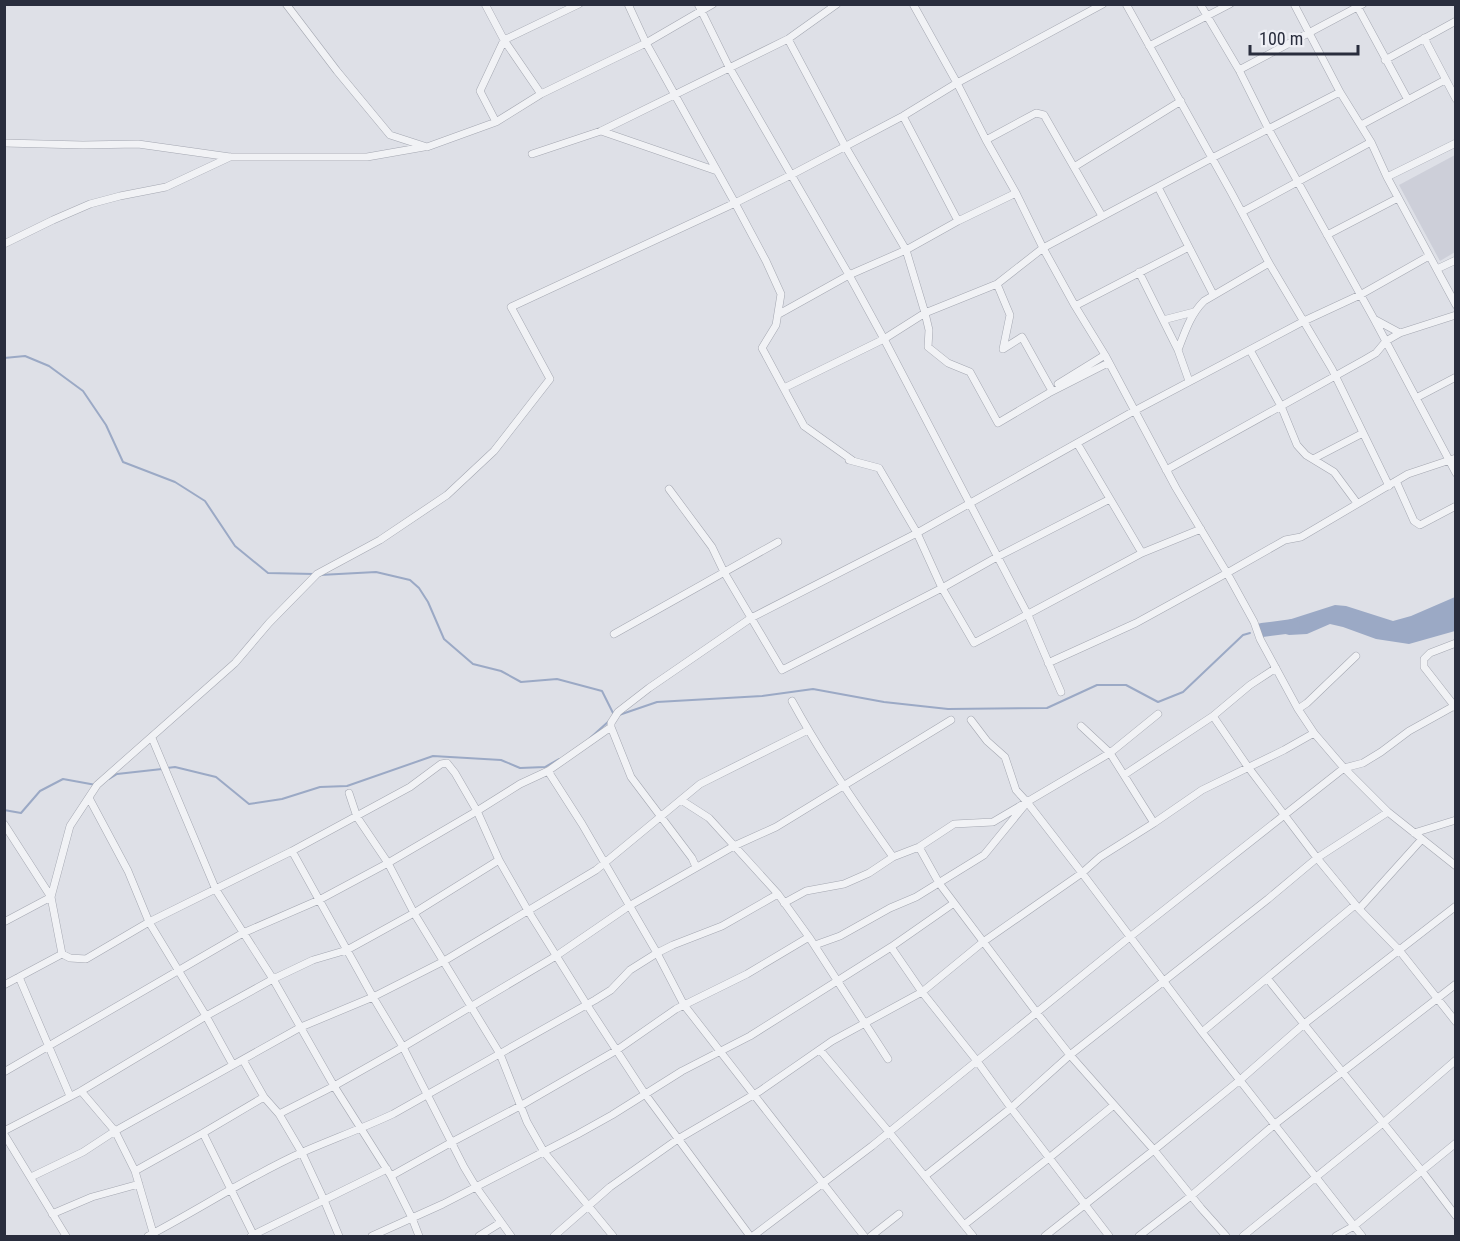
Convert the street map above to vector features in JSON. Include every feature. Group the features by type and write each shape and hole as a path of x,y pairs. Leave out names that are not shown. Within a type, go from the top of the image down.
{"street":[{"path":"286,4 390,135 427,147"},
{"path":"485,4 504,40 541,94"},
{"path":"496,122 480,91 504,40 579,4"},
{"path":"628,4 646,43 735,203 781,294 776,325 762,348 804,426 850,460 879,468 917,533 942,588 974,643 1142,553 1201,529"},
{"path":"4,143 138,144 230,157 367,157 427,147 496,122 541,94 646,43 700,8 713,4"},
{"path":"531,154 601,131 675,95 788,39 837,4"},
{"path":"913,4 1075,306 1105,355 1166,470 1254,622 1260,639 1298,709 1314,733 1344,768 1388,812 1455,866"},
{"path":"4,922 51,897 70,826 97,785 235,663 269,623 317,574 380,540 447,495 494,451 550,379 511,307 791,175 903,116 957,83 1103,4"},
{"path":"1126,4 1269,263 1335,376 1389,486"},
{"path":"1200,4 1239,70 1269,130 1416,398 1452,459 1455,473"},
{"path":"1149,46 1230,4"},
{"path":"1294,4 1340,92 1371,142 1387,177 1455,305"},
{"path":"1239,70 1358,6 1408,100"},
{"path":"700,8 729,68 884,339 1028,615 1061,692"},
{"path":"1385,60 1455,21"},
{"path":"788,39 845,146 906,250 929,330 928,347 948,363 970,372 998,423"},
{"path":"1424,39 1455,99"},
{"path":"1361,125 1445,80"},
{"path":"784,388 884,339 925,313 997,284 1043,248 1340,92"},
{"path":"1074,167 1181,101"},
{"path":"986,140 1035,113 1042,114 1046,117 1102,216"},
{"path":"903,116 958,221"},
{"path":"601,131 717,171"},
{"path":"1242,212 1371,142"},
{"path":"1387,177 1455,143"},
{"path":"4,244 90,204 166,187 230,157"},
{"path":"1158,187 1213,294"},
{"path":"778,314 849,275 906,250 958,221 1016,193"},
{"path":"1327,235 1398,198"},
{"path":"1075,306 1189,247"},
{"path":"4,1072 243,933 319,900 477,811 520,784 548,771 610,727 618,712 649,688 751,618 917,533 1189,381 1304,321 1360,295 1429,256"},
{"path":"1437,269 1455,260"},
{"path":"1178,350 1189,321 1204,301 1269,263"},
{"path":"1139,273 1178,350 1189,381"},
{"path":"997,284 1010,315 1003,350 1022,337 1051,389"},
{"path":"1163,320 1194,312"},
{"path":"1166,470 1376,353 1386,341 1400,333 1455,315"},
{"path":"1374,319 1400,333"},
{"path":"1250,350 1281,406 1301,451 1334,472 1357,503"},
{"path":"998,423 1105,355"},
{"path":"998,423 1049,393 1108,363"},
{"path":"1416,398 1455,377"},
{"path":"1313,459 1364,433"},
{"path":"1077,443 1142,553"},
{"path":"1048,663 1136,623 1285,540 1301,537 1408,474 1452,459"},
{"path":"1396,481 1414,521 1420,525 1455,506"},
{"path":"669,489 712,547 724,572 782,670 1110,499"},
{"path":"614,634 778,542"},
{"path":"62,954 70,958 86,959 149,922 357,817 410,787 441,764 450,765 477,811 499,860 587,1005 645,1094 752,1236 889,1132 1131,936 1344,768 1363,763 1409,731 1455,707 1424,667 1424,659 1430,653 1455,643"},
{"path":"1298,709 1356,656"},
{"path":"1124,775 1213,716 1250,685 1276,668"},
{"path":"792,701 843,786 893,857"},
{"path":"784,903 806,891 844,884 869,873 893,857 919,847 954,824 993,822 1110,753 1158,714"},
{"path":"1213,716 1317,858 1357,907 1399,950 1455,1022"},
{"path":"279,1114 403,1047 556,956 629,906 734,846 776,827 951,720"},
{"path":"971,720 987,741 1005,757 1016,790 1362,1236"},
{"path":"1081,726 1110,753 1154,823"},
{"path":"610,727 631,777 692,858 696,867"},
{"path":"31,1177 83,1152 115,1131 302,1027 373,997 444,960 604,863 700,784 808,730"},
{"path":"554,1236 610,1187 678,1139 754,1094 831,1041 922,992 983,942 1082,873 1100,857 1202,790 1314,733"},
{"path":"152,738 216,890 273,979 334,1086 387,1169 419,1236"},
{"path":"548,771 582,824 657,953 684,1005 864,1236"},
{"path":"349,793 357,817 387,862 414,913 500,1054 520,1106 544,1152 613,1236"},
{"path":"89,798 128,871 149,922 233,1065"},
{"path":"681,800 709,818 778,894 809,937 888,1059"},
{"path":"814,945 840,936 890,908 916,897 984,855 1027,802"},
{"path":"925,1176 1011,1108 1070,1055 1269,899 1317,858 1388,812"},
{"path":"1414,833 1455,820"},
{"path":"4,824 51,897 62,954"},
{"path":"1202,1032 1357,907 1422,839"},
{"path":"919,847 939,883 1070,1055 1226,1236"},
{"path":"292,851 403,1047 476,1187 511,1236"},
{"path":"66,1236 4,1133 81,1091 273,979 313,960 347,950 414,913 499,860"},
{"path":"81,1091 115,1131 135,1171 152,1236 231,1189 302,1152 393,1114 428,1095 603,996 630,970 657,953 722,926 778,894"},
{"path":"372,1236 544,1152 604,1119 682,1071 750,1036 891,947 954,903"},
{"path":"1045,1236 1240,1080 1304,1024 1455,906"},
{"path":"391,1176 520,1106 617,1050 668,1014 747,974 809,937"},
{"path":"891,947 922,992 978,1061 1109,1236"},
{"path":"4,985 62,954"},
{"path":"19,977 70,1096"},
{"path":"1267,978 1421,1170 1455,1216"},
{"path":"1139,1236 1191,1196 1275,1124 1455,984"},
{"path":"820,1050 973,1236"},
{"path":"243,1060 264,1097 279,1114 302,1152 339,1236"},
{"path":"1243,1236 1317,1178 1455,1060"},
{"path":"135,1171 264,1097"},
{"path":"964,1225 1114,1105"},
{"path":"203,1133 252,1236 387,1169"},
{"path":"1336,1236 1354,1226 1455,1143"},
{"path":"52,1214 92,1197 139,1184"},
{"path":"871,1236 898,1214"},
{"path":"479,1236 500,1223"}],"shaded area":[{"path":"1455,155 1455,252 1440,261 1399,185"}],"water":[{"path":"1455,597 1455,631 1409,644 1376,639 1330,624 1307,634 1289,635 1275,627 1282,622 1335,605 1346,606 1393,621 1411,616"}],"waterway":[{"path":"4,358 25,356 49,366 83,391 106,425 123,462 175,482 205,501 235,546 268,573 314,574"},
{"path":"320,575 376,572 410,580 419,588 428,602 444,639 473,664 501,671 521,682 557,679 602,691 613,713"},
{"path":"1262,630 1293,626"},
{"path":"619,715 657,702 762,696 813,689 884,702 948,709 1047,708 1097,685 1126,685 1158,702 1183,692 1243,635 1250,633"},
{"path":"589,739 609,721"},
{"path":"167,768 175,767 216,777 249,804 282,799 320,787 347,786 433,756 501,760 520,768 545,767 559,759"},
{"path":"109,779 117,774 162,769"},
{"path":"4,810 21,813 40,791 63,779 96,785"}]}
